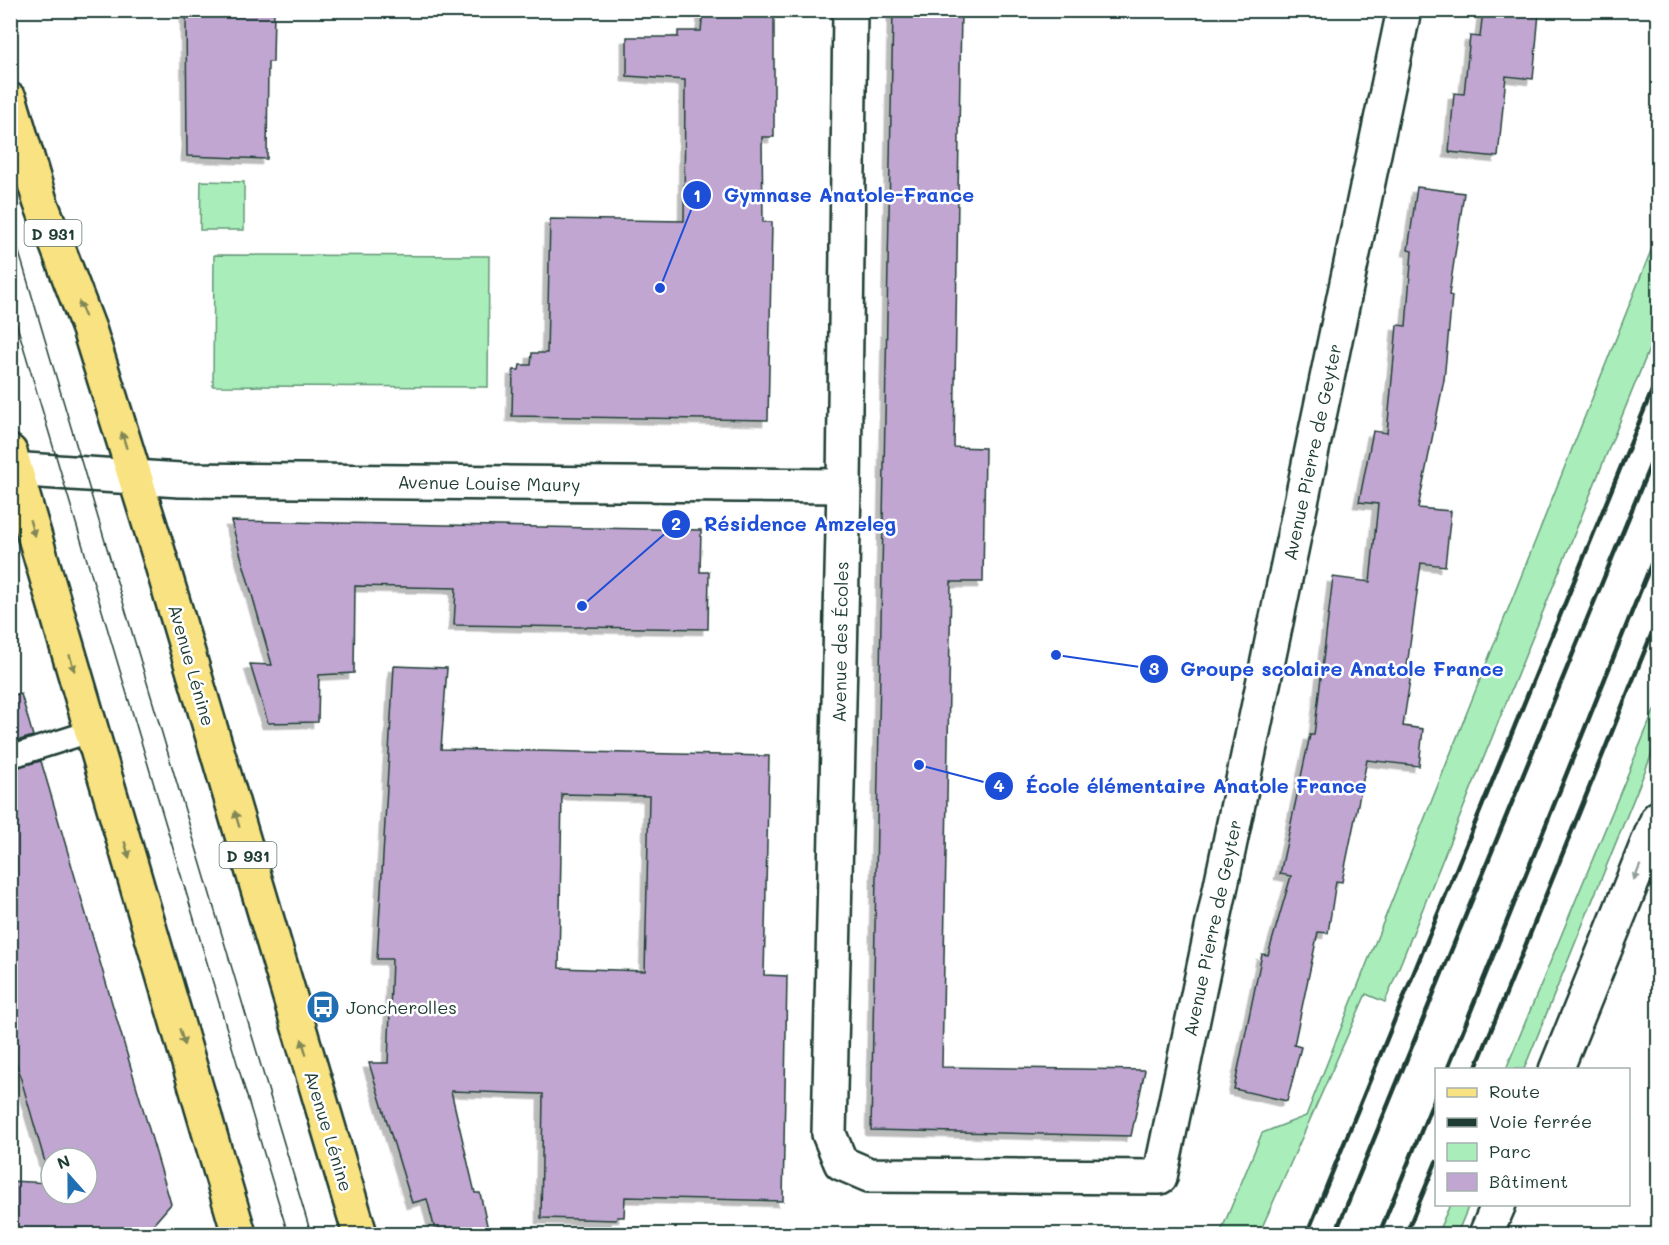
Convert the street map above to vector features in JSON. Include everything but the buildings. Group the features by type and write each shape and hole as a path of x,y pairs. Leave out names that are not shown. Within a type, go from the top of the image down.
{"main road":[{"name":"Avenue Lénine","path":"10,100 40,201 89,329 135,477 360,1234"},
{"path":"12,463 239,1234"}],"street":[{"name":"Avenue des Écoles","path":"841,1163 829,1134 844,486 850,10"},
{"name":"Avenue Pierre de Geyter","path":"841,1163 869,1175 1160,1177 1404,10"},
{"name":"Avenue Louise Maury","path":"12,463 135,477 844,486"},
{"path":"1557,1068 1659,818"},
{"path":"1486,1234 1497,1206"}],"lane":[{"path":"10,757 92,731"}],"green space":[{"path":"201,181 244,182 244,230 200,230"},
{"path":"1658,233 1658,327 1385,1002 1366,994 1259,1234 1220,1234 1262,1133 1306,1116"},
{"path":"214,255 489,256 488,387 213,386"},
{"path":"1658,701 1658,739 1524,1068 1506,1068"},
{"path":"1450,1206 1469,1206 1457,1234 1437,1234"}],"tram line":[{"path":"10,222 311,1234"},
{"path":"10,302 288,1234"}],"railway":[{"path":"1307,1234 1658,376"},
{"path":"1335,1234 1658,446"},
{"path":"1448,1068 1658,547"},
{"path":"1476,1068 1658,618"},
{"path":"1379,1234 1435,1097"},
{"path":"1406,1234 1435,1164"}],"place":[{"name":"Gymnase Anatole-France","path":"660,288"},
{"name":"Résidence Amzeleg","path":"582,606"},
{"name":"Groupe scolaire Anatole France","path":"1056,655"},
{"name":"École élémentaire Anatole France","path":"919,765"},
{"name":"Joncherolles","path":"323,1007"}]}
